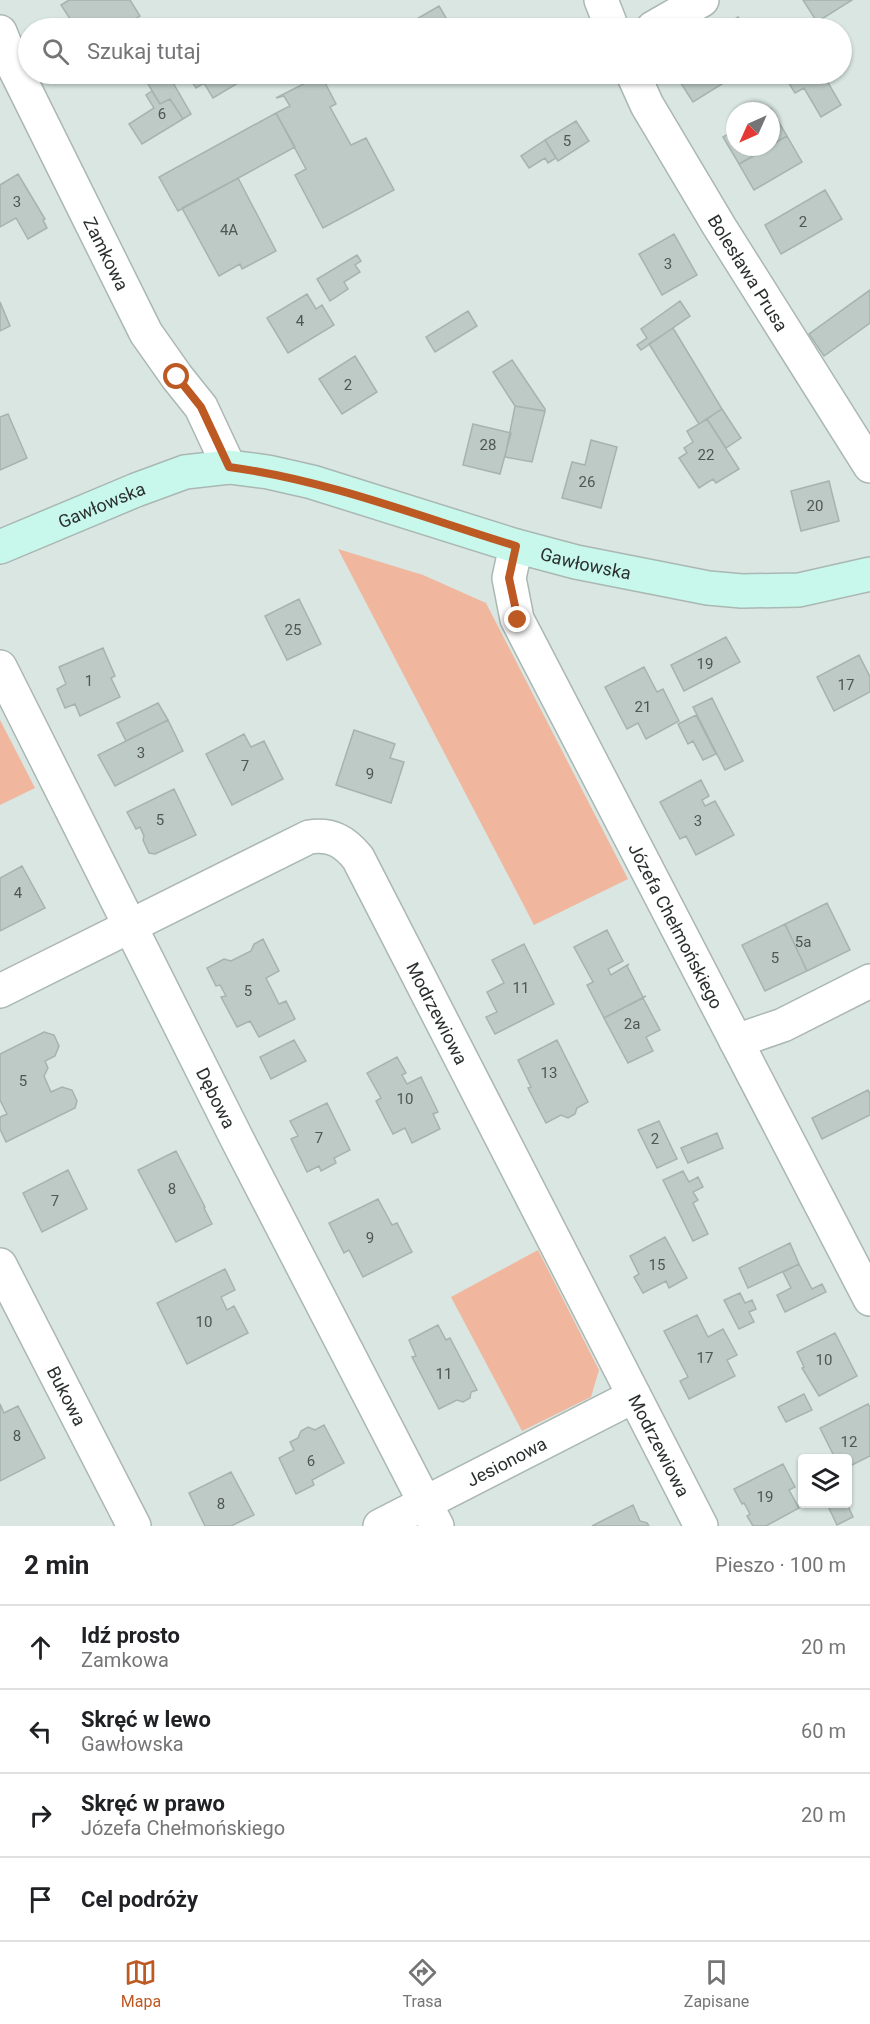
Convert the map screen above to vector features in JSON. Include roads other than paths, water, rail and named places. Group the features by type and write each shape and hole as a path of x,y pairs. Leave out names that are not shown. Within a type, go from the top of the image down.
{"street":[{"path":"601,0 608,18"},
{"path":"670,18 702,0"},
{"name":"Zamkowa","path":"0,32 18,75"},
{"name":"Zamkowa","path":"22,84 146,333 201,407 229,467"},
{"name":"Bolesława Prusa","path":"638,84 647,105 719,226 870,466"},
{"name":"Gawłowska","path":"0,547 185,472 229,467 268,472 312,482 516,546 576,562 708,588 742,591 799,590 870,574"},
{"name":"Józefa Chełmońskiego","path":"516,546 509,578 518,620 870,1299"},
{"name":"Dębowa","path":"0,667 237,1139 431,1515"},
{"name":"Modrzewiowa","path":"0,991 309,837 320,836 337,840 348,846 358,858 701,1526"},
{"path":"736,1041 783,1025 870,981"},
{"name":"Bukowa","path":"0,1265 134,1526"},
{"name":"Jesionowa","path":"380,1526 431,1515 634,1396"}]}
